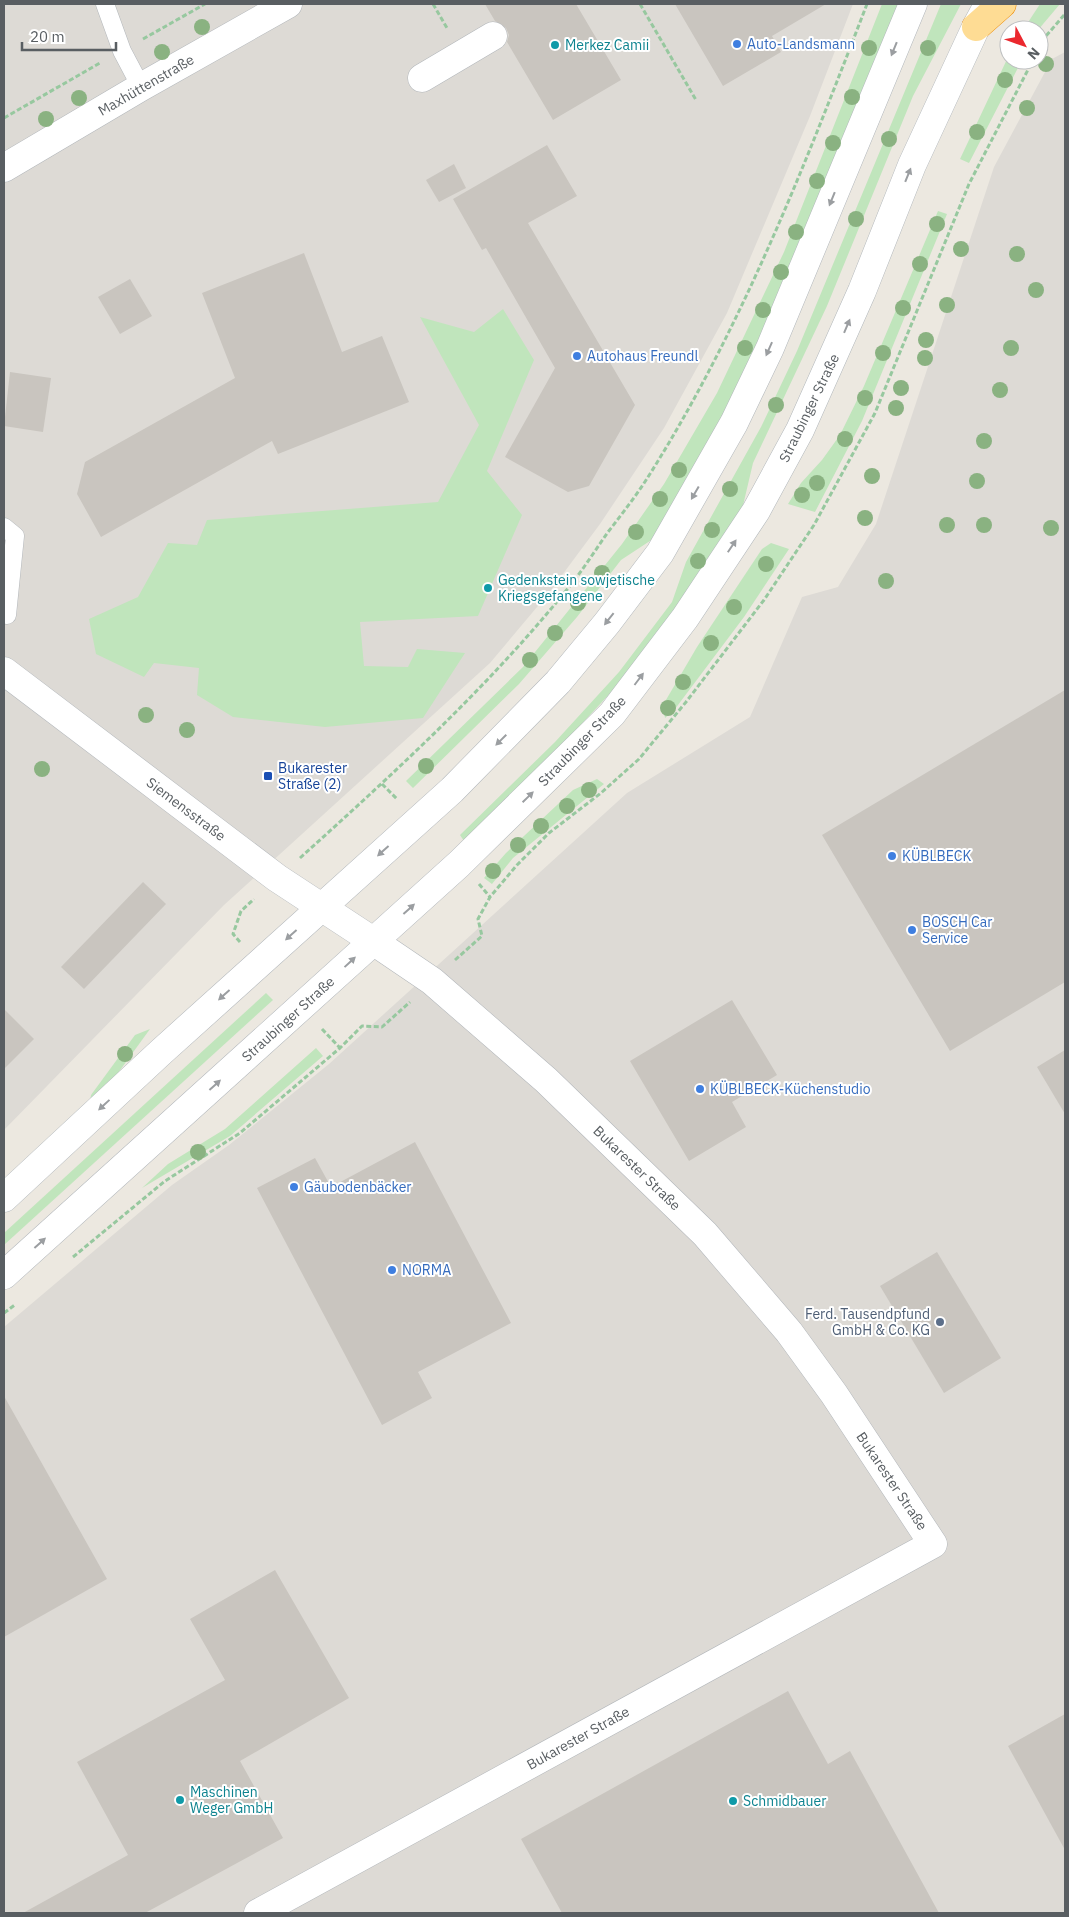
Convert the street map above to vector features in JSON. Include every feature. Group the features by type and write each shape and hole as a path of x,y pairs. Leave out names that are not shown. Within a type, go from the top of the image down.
{"highway":[{"path":"983,15 1002,4"}],"main road":[{"name":"Maxhüttenstraße","path":"4,168 141,87 288,4"},
{"path":"4,1198 321,907 452,790 558,682 660,553 734,423 770,348 913,4"},
{"name":"Straubinger Straße","path":"4,1275 459,864 612,714 685,618 756,511 800,430 830,366 912,165 983,15"},
{"path":"422,78 494,36"},
{"name":"Siemensstraße","path":"4,671 277,878 373,941"},
{"name":"Bukarester Straße","path":"258,1913 933,1544 834,1394 790,1332 705,1234 546,1080 432,981 373,941"}],"lane":[{"path":"105,4 122,51 141,87"},
{"path":"4,528 15,536 7,615"}],"path":[{"path":"640,4 696,100"},
{"path":"233,934 241,911 382,784 472,696 566,591 647,480 704,384 747,293 831,97 867,4"},
{"path":"1049,33 1065,14"},
{"path":"65,1263 165,1180"},
{"path":"4,1314 19,1301"}],"shaded area":[{"path":"4,4 853,4 810,116 727,313 664,428 600,524 548,594 490,663 224,905 4,1130"},
{"path":"1065,52 1065,1913 4,1913 4,1327 172,1185 229,1145 329,1064 627,793 750,717 802,597 838,587 876,524 994,167 1046,70 1049,70 1052,59"}],"green space":[{"path":"882,4 902,4 780,301 708,451 659,535 621,560 577,617 519,684 413,788 406,781 523,667 622,544 664,484 717,393 784,252"},
{"path":"941,4 961,4 913,96 827,306 753,463 741,514 684,601 627,675 551,757 464,841 460,835 555,742 619,672 672,602 686,562 761,427 797,351"},
{"path":"1040,4 1060,4 1046,20 1030,20"},
{"path":"1002,70 1017,70 969,163 960,159"},
{"path":"938,211 947,214 862,421 815,512 788,504 801,483 822,460 840,435 864,386"},
{"path":"503,309 534,360 487,471 522,515 478,616 360,622 364,666 408,667 417,649 465,653 423,718 325,727 233,717 197,695 199,668 154,663 144,677 96,654 89,619 138,597 168,543 197,545 207,520 438,502 479,425 420,317 474,332"},
{"path":"771,543 789,549 744,617 675,709 665,718 663,705 697,647 762,549"},
{"path":"597,779 604,784 513,858 492,884 484,878 506,853 573,790"},
{"path":"266,993 273,1000 4,1245 4,1233"},
{"path":"150,1029 110,1084 90,1101 91,1095 135,1035"},
{"path":"316,1048 323,1056 230,1136 142,1188 168,1164 225,1129"}],"building":[{"name":"Merkez Camii","path":"485,4 576,4 621,80 553,120 507,42 509,35 506,28 495,21"},
{"name":"Auto-Landsmann","path":"675,4 826,4 772,36 781,52 723,86"},
{"name":"Autohaus Freundl","path":"547,145 577,196 528,223 635,405 589,486 568,492 505,457 555,368 486,248 482,250 453,199"},
{"path":"454,164 466,188 439,202 426,180"},
{"path":"304,253 342,352 382,336 409,402 278,454 272,441 101,537 77,494 85,462 235,378 202,293"},
{"path":"130,279 152,316 120,334 98,297"},
{"path":"10,372 51,378 43,432 4,426"},
{"name":"KÜBLBECK","path":"1065,690 1065,982 950,1051 822,835"},
{"path":"143,882 166,904 84,989 61,967"},
{"name":"KÜBLBECK-Küchenstudio","path":"732,1000 777,1075 732,1102 746,1127 689,1161 630,1061"},
{"path":"4,1009 34,1039 4,1069"},
{"path":"1065,1050 1065,1114 1037,1067"},
{"name":"NORMA","path":"415,1142 511,1323 418,1372 432,1398 382,1425 257,1188 315,1158 331,1187"},
{"name":"Ferd. Tausendpfund GmbH & Co. KG","path":"937,1252 1001,1358 944,1393 880,1286"},
{"path":"4,1396 107,1579 4,1637"},
{"name":"Maschinen Weger GmbH","path":"275,1570 349,1698 240,1761 283,1838 145,1913 23,1913 128,1855 77,1762 225,1680 190,1619"},
{"name":"Schmidbauer","path":"788,1691 828,1764 850,1751 939,1913 562,1913 521,1839"},
{"path":"1065,1714 1065,1850 1008,1746"}],"place":[{"name":"Auto-Landsmann","path":"737,44"},
{"name":"Merkez Camii","path":"555,45"},
{"name":"Autohaus Freundl","path":"577,356"},
{"name":"Gedenkstein sowjetische Kriegsgefangene","path":"488,588"},
{"name":"Bukarester Straße (2)","path":"268,776"},
{"name":"KÜBLBECK","path":"892,856"},
{"name":"BOSCH Car Service","path":"912,930"},
{"name":"KÜBLBECK-Küchenstudio","path":"700,1089"},
{"name":"Gäubodenbäcker","path":"294,1187"},
{"name":"NORMA","path":"392,1270"},
{"name":"Ferd. Tausendpfund GmbH & Co. KG","path":"940,1322"},
{"name":"Maschinen Weger GmbH","path":"180,1800"},
{"name":"Schmidbauer","path":"733,1801"}]}
